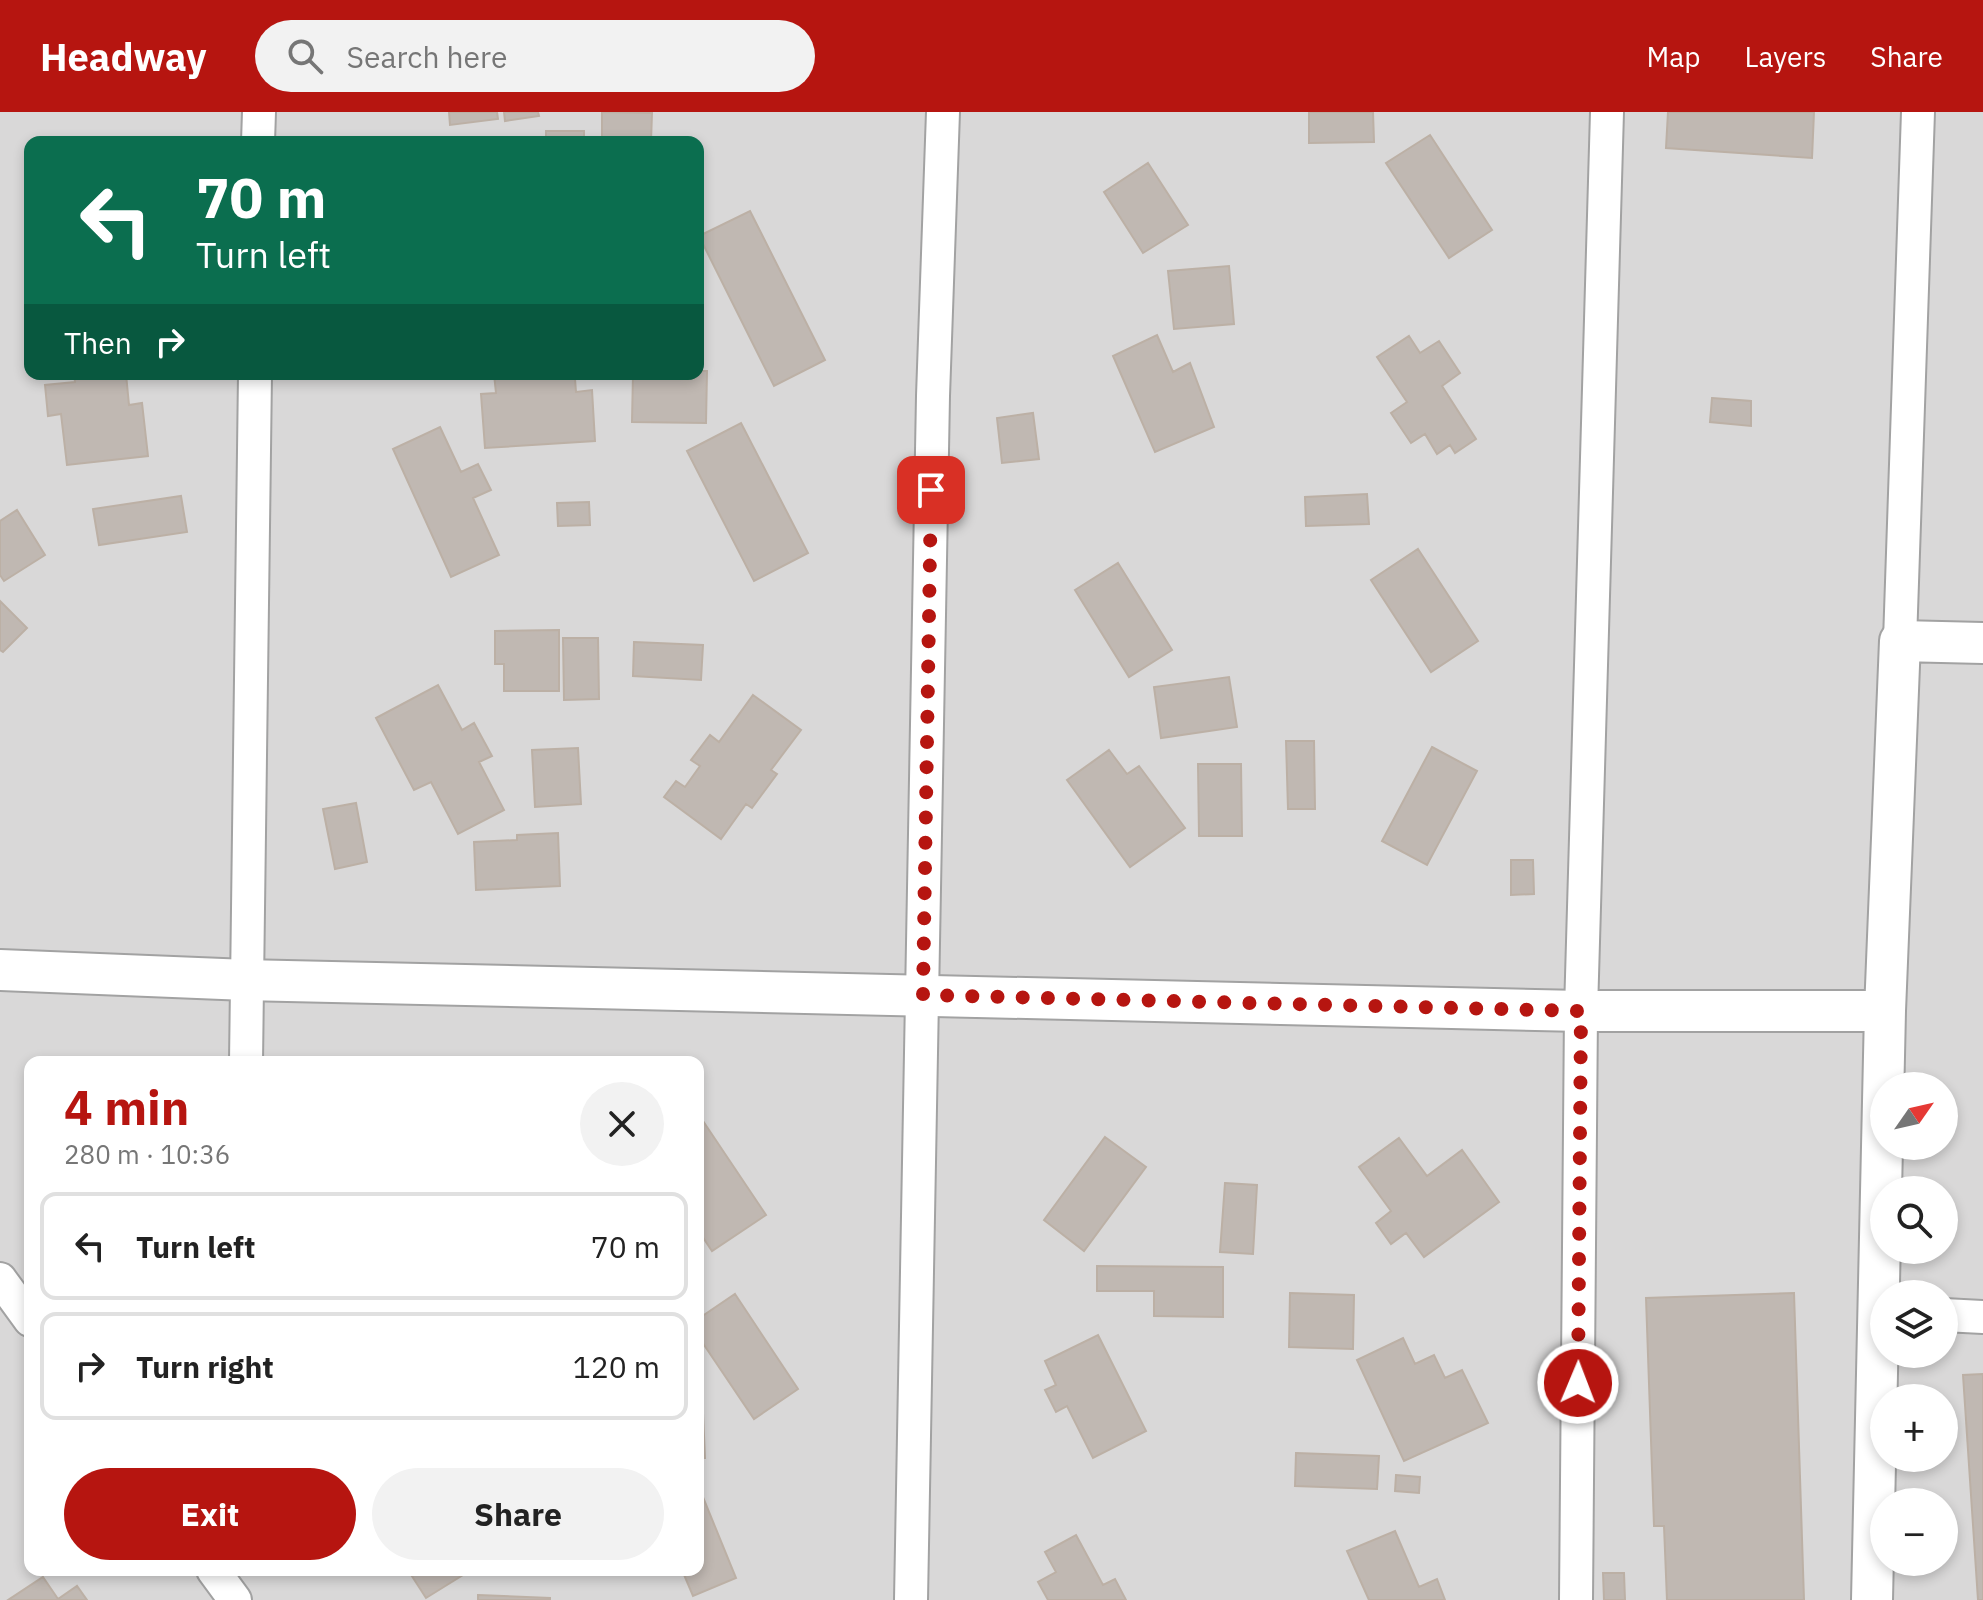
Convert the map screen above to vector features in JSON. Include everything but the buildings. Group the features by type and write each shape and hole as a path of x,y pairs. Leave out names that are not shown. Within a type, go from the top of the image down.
{"street":[{"path":"258,136 259,112"},
{"path":"911,1600 933,396 943,112"},
{"path":"1576,1600 1581,1011 1607,112"},
{"path":"1881,1280 1885,1011 1918,112"},
{"path":"246,1056 255,380"},
{"path":"1900,641 1983,643"},
{"path":"0,970 247,980 1581,1011 1885,1011"},
{"path":"0,1279 24,1312"},
{"path":"1958,1316 1983,1317"},
{"path":"1872,1600 1878,1368"},
{"path":"218,1576 236,1600"},
{"path":"236,1600 237,1576"}],"shaded area":[{"path":"0,112 1983,112 1983,1600 0,1600"}],"route":[{"path":"931,490 923,995 1581,1011 1578,1383"}]}
